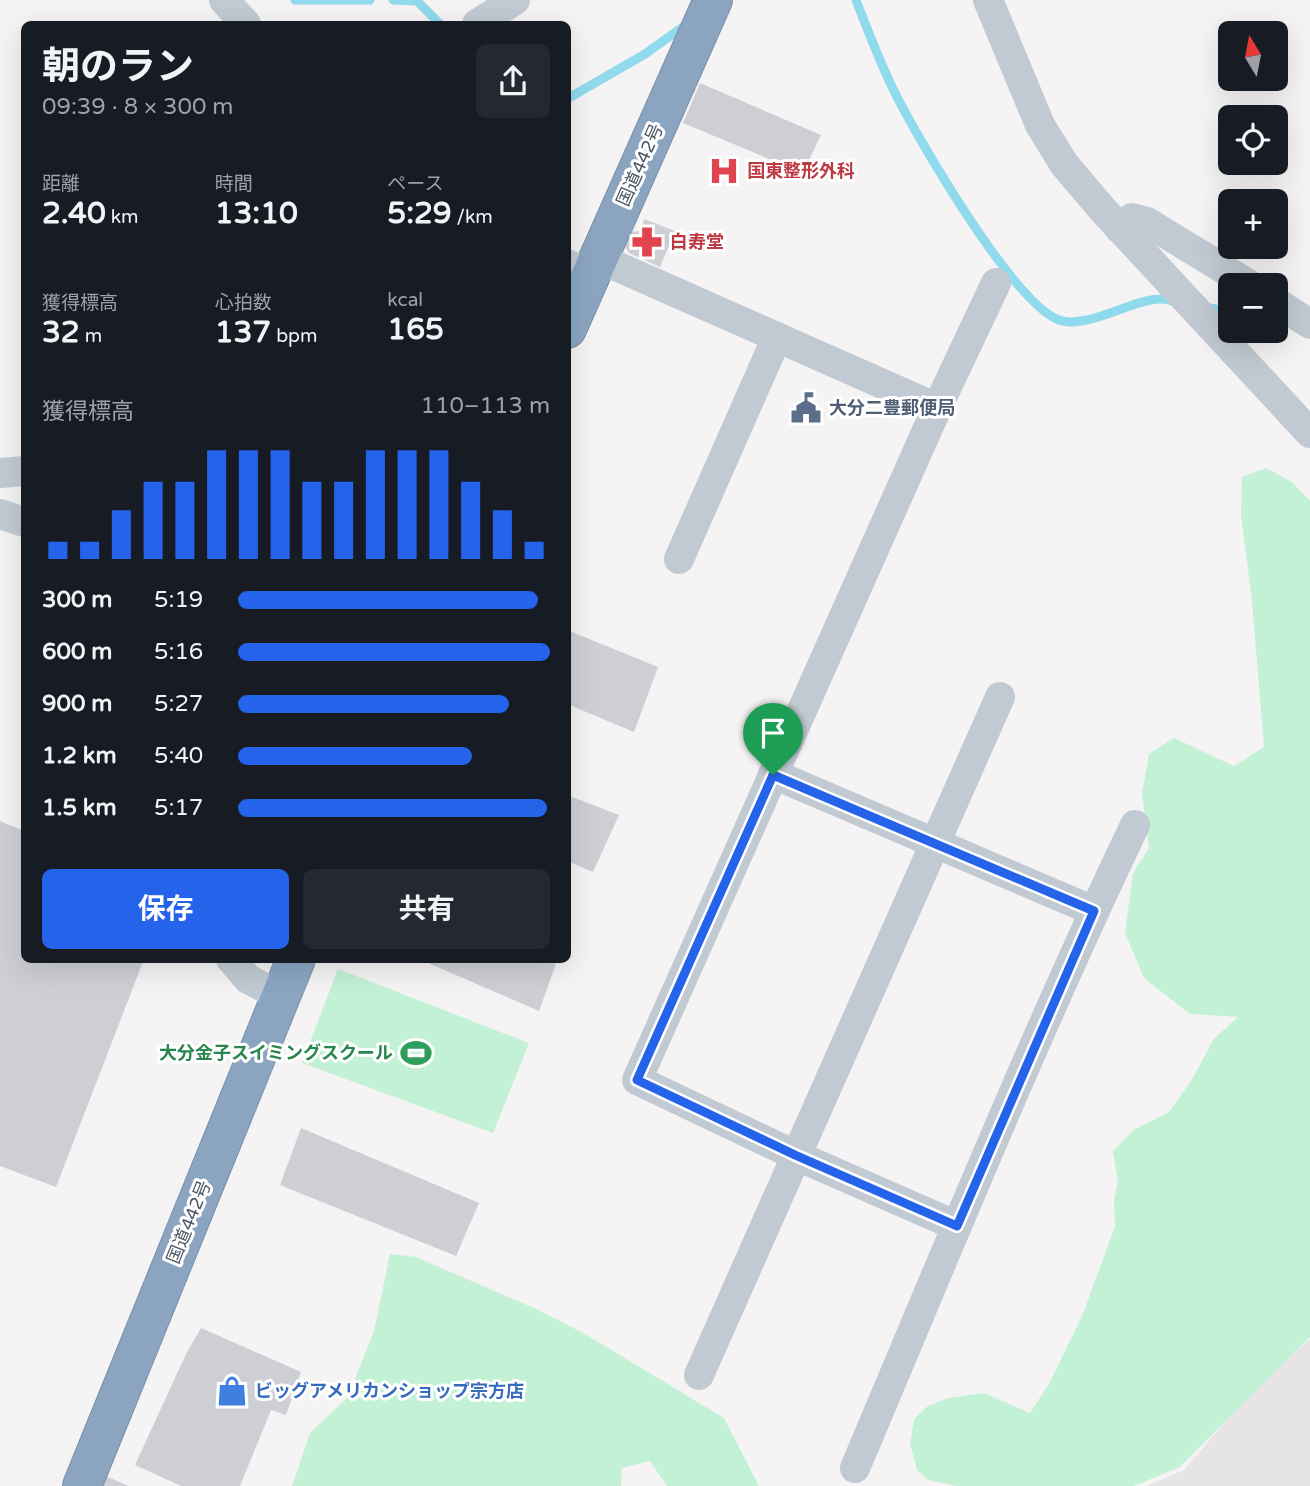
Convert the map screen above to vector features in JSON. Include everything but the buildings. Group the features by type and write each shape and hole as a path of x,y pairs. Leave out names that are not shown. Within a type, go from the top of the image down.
{"highway":[{"name":"国道442号","path":"571,315 585,265 713,0"},
{"name":"国道442号","path":"82,1486 294,963"}],"street":[{"path":"224,0 243,21"},
{"path":"482,21 515,0"},
{"path":"989,0 1040,125 1064,164 1119,228 1310,433"},
{"path":"1119,228 1132,218 1147,222 1230,273"},
{"path":"585,265 777,337 937,408"},
{"path":"957,1226 795,1155 637,1080 937,408 996,283"},
{"path":"1288,310 1310,324"},
{"path":"679,559 777,337"},
{"path":"0,473 21,471"},
{"path":"0,514 21,521"},
{"path":"699,1376 1000,697"},
{"path":"773,775 1094,911"},
{"path":"855,1468 1094,911 1135,825"},
{"path":"234,963 248,979 281,996"}],"shaded area":[{"path":"1310,1339 1310,1486 1147,1486 1184,1470 1247,1397"}],"green space":[{"path":"1266,468 1292,482 1310,501 1310,1337 1180,1467 1134,1486 957,1486 928,1480 917,1470 910,1444 914,1419 928,1406 949,1398 984,1393 1030,1413 1049,1384 1083,1314 1115,1226 1114,1201 1118,1182 1113,1151 1135,1129 1169,1112 1193,1078 1213,1040 1238,1017 1190,1014 1144,978 1125,933 1133,873 1149,848 1142,794 1149,754 1174,738 1234,766 1264,747 1252,601 1241,515 1242,477"},
{"name":"大分金子スイミングスクール","path":"338,969 529,1043 493,1133 302,1063"},
{"path":"390,1254 416,1257 536,1309 585,1334 724,1418 759,1486 667,1486 650,1461 622,1468 621,1486 292,1486 310,1433 348,1397 374,1331"}],"waterway":[{"path":"295,0 370,0"},
{"path":"393,0 417,1 437,21"},
{"path":"856,0 890,82 924,146 993,253 1040,308 1059,320 1070,322 1083,321 1151,300 1177,302"},
{"path":"571,97 645,54 687,24"},
{"path":"1205,307 1218,310"}],"place":[{"name":"国東整形外科","path":"724,171"},
{"name":"白寿堂","path":"647,242"},
{"name":"大分二豊郵便局","path":"806,408"},
{"name":"大分金子スイミングスクール","path":"416,1053"},
{"name":"ビッグアメリカンショップ宗方店","path":"232,1391"}],"route":[{"path":"773,775 1094,911 957,1226 795,1155 637,1080 773,775"}]}
